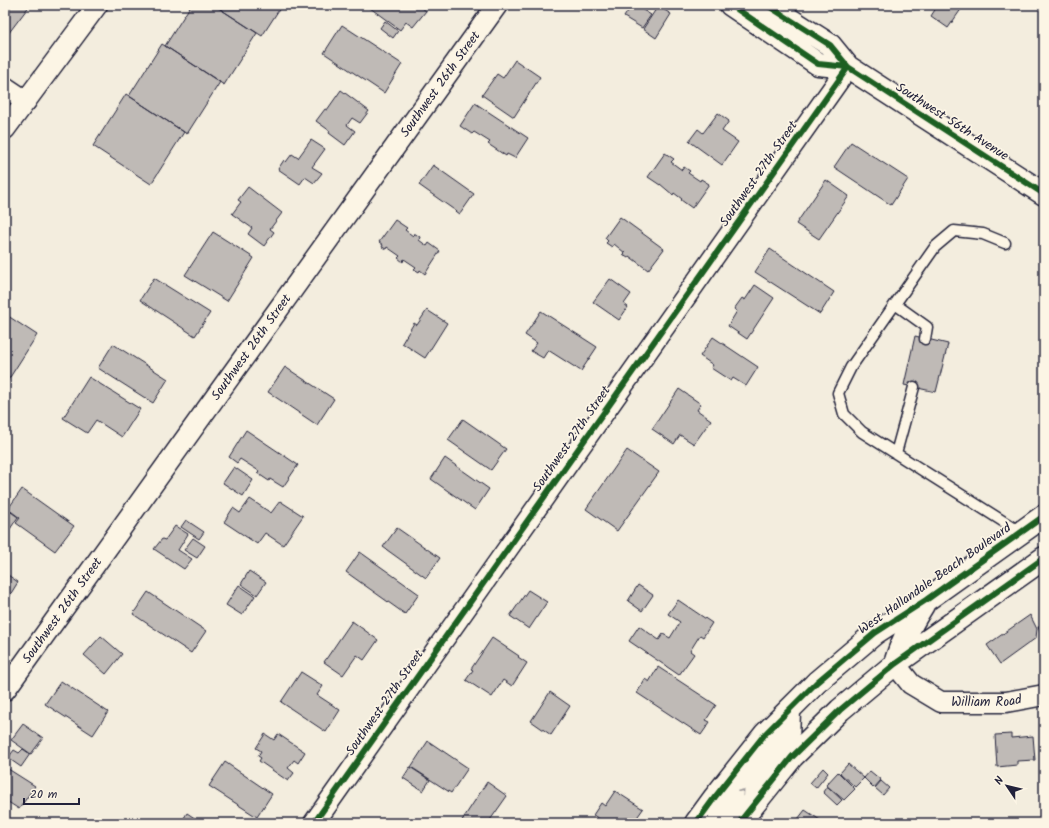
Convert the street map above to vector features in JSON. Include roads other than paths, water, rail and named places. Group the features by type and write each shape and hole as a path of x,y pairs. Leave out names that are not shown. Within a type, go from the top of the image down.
{"main road":[{"name":"Southwest 56th Avenue","path":"731,5 818,64 848,67"},
{"name":"Southwest 56th Avenue","path":"766,5 830,45 848,67 1044,194"},
{"name":"West Hallandale Beach Boulevard","path":"696,823 765,734 817,682 875,633 926,600 1044,516"},
{"path":"739,823 792,757 840,710 895,664 1044,558"},
{"path":"895,664 901,645 910,625 926,600"},
{"path":"719,823 732,804 788,740 789,711"}],"street":[{"path":"5,129 97,5"},
{"name":"Southwest 26th Street","path":"5,690 497,5"},
{"name":"Southwest 27th Street","path":"314,823 848,67"},
{"path":"5,87 26,101"},
{"name":"William Road","path":"895,664 911,684 941,702 1006,702 1044,695"}],"lane":[{"path":"1005,243 983,234 954,231 935,247 851,367 838,393 844,414 862,432 1020,532"},
{"path":"895,304 927,327 925,339"},
{"path":"896,453 914,387"}]}
